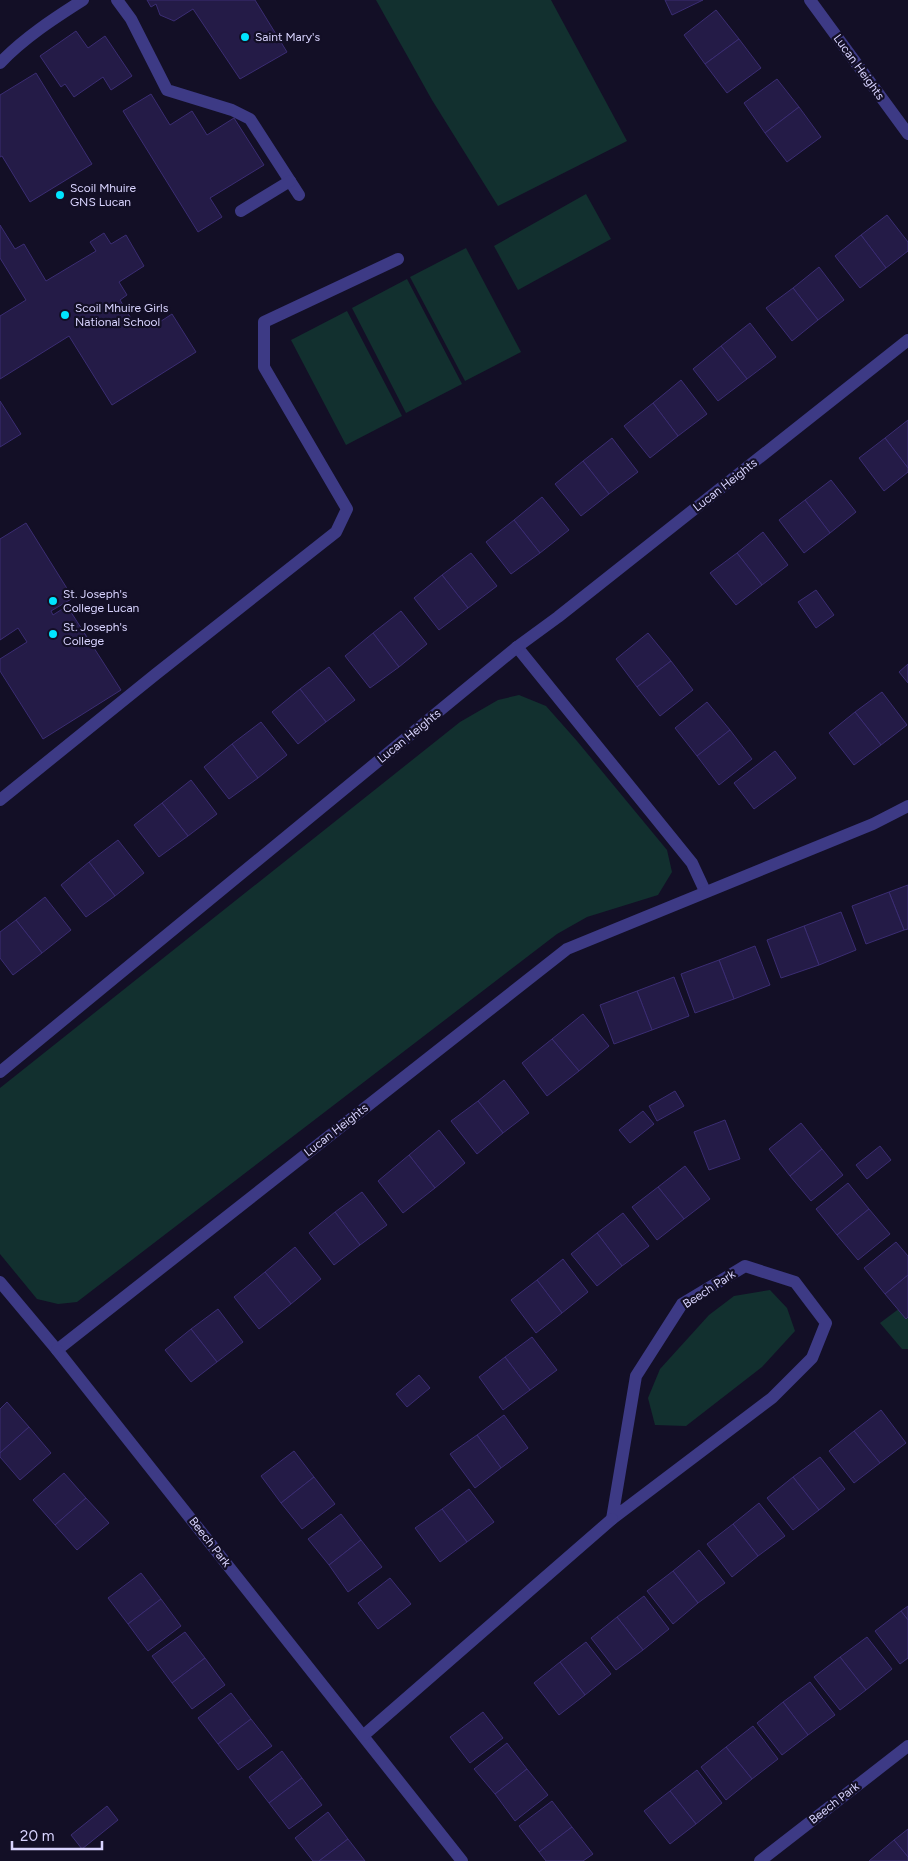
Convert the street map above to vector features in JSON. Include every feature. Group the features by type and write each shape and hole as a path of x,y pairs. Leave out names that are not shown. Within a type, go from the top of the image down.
{"street":[{"path":"0,62 39,29 82,0"},
{"path":"117,0 130,19 168,90 232,110 250,119 299,195"},
{"name":"Lucan Heights","path":"810,0 908,134"},
{"path":"241,211 290,181"},
{"path":"0,800 336,532 346,509 264,368 264,322 398,259"},
{"name":"Lucan Heights","path":"0,1072 517,647 558,618 908,340"},
{"path":"517,647 692,863 705,892"},
{"name":"Lucan Heights","path":"57,1350 567,949 873,824 908,806"},
{"name":"Beech Park","path":"364,1735 612,1519 772,1398 812,1358 826,1322 796,1282 745,1266 682,1304 636,1376 612,1519"},
{"path":"0,1282 57,1350"},
{"name":"Beech Park","path":"57,1350 462,1861"},
{"name":"Beech Park","path":"760,1861 908,1746"}],"green space":[{"path":"376,0 551,0 627,141 498,206 432,100"},
{"path":"586,194 611,239 518,290 494,246"},
{"path":"466,248 521,352 465,381 410,277"},
{"path":"407,279 462,384 406,413 352,308"},
{"path":"347,311 402,416 346,445 291,340"},
{"path":"519,695 546,706 667,850 672,872 658,895 587,917 557,934 77,1302 58,1304 37,1299 0,1254 0,1088 460,722 498,700"},
{"path":"770,1290 787,1308 795,1331 762,1367 686,1426 655,1425 648,1398 660,1369 709,1315 734,1296"},
{"path":"908,1302 908,1349 902,1349 880,1323"}],"building":[{"name":"Saint Mary's","path":"147,0 255,0 287,52 240,79 193,9 174,21 160,15 156,4 151,7"},
{"path":"665,0 703,0 672,15"},
{"path":"716,10 739,39 705,64 684,35"},
{"path":"76,31 88,48 105,36 132,76 111,90 103,77 74,97 65,84 61,87 40,56"},
{"path":"739,39 761,68 727,93 705,64"},
{"path":"36,73 92,164 30,202 2,156 0,157 0,95"},
{"path":"777,79 799,107 765,133 744,103"},
{"path":"151,94 170,125 192,111 207,135 234,118 264,165 210,198 222,217 198,232 123,111"},
{"path":"799,107 821,137 787,162 765,133"},
{"path":"887,215 908,242 908,251 886,268 861,235"},
{"name":"Scoil Mhuire Girls National School","path":"0,225 15,249 24,244 46,281 96,251 90,242 104,233 111,244 126,235 144,266 119,282 127,295 120,300 136,327 150,319 152,327 172,314 196,352 112,405 69,336 0,379 0,316 26,300 0,258"},
{"path":"861,235 886,268 860,288 835,256"},
{"path":"819,267 844,300 818,320 793,288"},
{"path":"793,288 818,320 792,341 766,308"},
{"path":"750,323 776,357 747,379 721,346"},
{"path":"721,346 747,379 718,401 693,369"},
{"path":"681,380 707,414 678,436 653,403"},
{"path":"0,401 21,434 0,447"},
{"path":"653,403 678,436 650,458 624,426"},
{"path":"908,420 908,468 885,438"},
{"path":"612,438 638,472 609,494 583,461"},
{"path":"885,438 908,468 908,472 884,491 859,458"},
{"path":"583,461 609,494 581,516 555,484"},
{"path":"831,480 856,512 830,533 805,500"},
{"path":"542,497 569,530 540,553 514,520"},
{"path":"805,500 830,533 804,553 779,520"},
{"path":"514,520 540,553 511,574 486,542"},
{"name":"St. Joseph's College","path":"26,523 73,598 51,611 53,615 67,606 121,690 43,739 0,671 0,659 27,642 18,628 0,640 0,539"},
{"path":"763,532 788,565 762,585 737,553"},
{"path":"471,553 497,586 468,608 442,575"},
{"path":"737,553 762,585 736,605 710,573"},
{"path":"442,575 468,608 439,630 414,598"},
{"path":"816,590 834,615 816,628 798,602"},
{"path":"401,611 427,644 399,667 373,633"},
{"path":"373,633 399,667 370,688 345,656"},
{"path":"648,633 671,661 637,687 616,659"},
{"path":"671,661 693,690 660,716 637,687"},
{"path":"908,664 908,683 899,672"},
{"path":"329,667 355,700 326,722 300,689"},
{"path":"300,689 326,722 298,744 272,712"},
{"path":"882,692 907,725 881,745 855,712"},
{"path":"707,702 730,730 697,756 675,728"},
{"path":"855,712 881,745 854,765 829,733"},
{"path":"261,722 287,755 258,778 232,744"},
{"path":"730,730 752,759 719,785 697,756"},
{"path":"232,744 258,778 229,799 204,767"},
{"path":"775,751 796,778 754,809 734,783"},
{"path":"191,780 217,814 188,836 162,803"},
{"path":"162,803 188,836 159,857 134,825"},
{"path":"118,840 144,873 115,896 89,862"},
{"path":"89,862 115,896 86,917 61,885"},
{"path":"908,885 908,929 904,930 889,892"},
{"path":"889,892 904,930 866,944 852,906"},
{"path":"45,897 71,930 42,953 16,920"},
{"path":"841,912 856,950 819,965 804,926"},
{"path":"16,920 42,953 13,975 0,958 0,932"},
{"path":"804,926 819,965 781,978 767,940"},
{"path":"755,946 770,985 734,999 719,960"},
{"path":"719,960 734,999 695,1013 681,974"},
{"path":"674,977 689,1016 652,1030 637,991"},
{"path":"637,991 652,1030 614,1044 600,1005"},
{"path":"583,1014 609,1046 579,1071 552,1039"},
{"path":"552,1039 579,1071 547,1096 522,1063"},
{"path":"504,1080 529,1113 503,1133 478,1101"},
{"path":"675,1091 684,1106 657,1121 649,1106"},
{"path":"478,1101 503,1133 477,1154 451,1121"},
{"path":"643,1111 654,1124 630,1143 619,1130"},
{"path":"725,1120 740,1159 709,1170 694,1132"},
{"path":"801,1123 822,1149 790,1176 769,1149"},
{"path":"439,1130 465,1163 435,1188 409,1155"},
{"path":"880,1146 891,1160 867,1179 856,1165"},
{"path":"822,1149 843,1175 811,1201 790,1176"},
{"path":"409,1155 435,1188 403,1213 378,1181"},
{"path":"685,1166 710,1199 684,1219 658,1187"},
{"path":"848,1183 869,1209 837,1235 816,1209"},
{"path":"658,1187 684,1219 657,1240 632,1207"},
{"path":"362,1192 387,1225 360,1245 335,1212"},
{"path":"869,1209 890,1234 858,1260 837,1235"},
{"path":"335,1212 360,1245 334,1265 309,1233"},
{"path":"623,1213 649,1246 622,1266 597,1233"},
{"path":"597,1233 622,1266 597,1286 571,1254"},
{"path":"896,1242 908,1256 908,1275 885,1294 864,1268"},
{"path":"295,1247 321,1279 291,1304 265,1272"},
{"path":"563,1259 588,1292 562,1313 537,1280"},
{"path":"265,1272 291,1304 259,1329 234,1297"},
{"path":"908,1275 908,1317 906,1319 885,1294"},
{"path":"537,1280 562,1313 536,1333 511,1300"},
{"path":"218,1309 243,1342 217,1362 191,1329"},
{"path":"191,1329 217,1362 191,1382 165,1350"},
{"path":"532,1337 557,1370 530,1390 505,1357"},
{"path":"505,1357 530,1390 503,1410 479,1377"},
{"path":"419,1375 430,1388 407,1407 396,1394"},
{"path":"7,1402 29,1427 0,1453 0,1409"},
{"path":"881,1410 906,1443 880,1463 854,1431"},
{"path":"504,1415 528,1448 501,1468 477,1435"},
{"path":"29,1427 51,1453 20,1480 0,1457 0,1453"},
{"path":"854,1431 880,1463 854,1483 829,1451"},
{"path":"477,1435 501,1468 475,1488 450,1454"},
{"path":"294,1451 314,1477 281,1503 261,1476"},
{"path":"820,1457 845,1489 819,1510 793,1477"},
{"path":"64,1473 86,1498 55,1525 33,1500"},
{"path":"314,1477 335,1504 302,1529 281,1503"},
{"path":"793,1477 819,1510 793,1530 767,1498"},
{"path":"469,1489 494,1522 467,1542 442,1509"},
{"path":"86,1498 109,1523 77,1550 55,1525"},
{"path":"759,1503 785,1536 758,1556 733,1524"},
{"path":"442,1509 467,1542 440,1562 415,1528"},
{"path":"341,1514 361,1540 329,1565 308,1539"},
{"path":"733,1524 758,1556 732,1577 707,1544"},
{"path":"361,1540 382,1567 348,1592 329,1565"},
{"path":"699,1550 725,1583 698,1603 673,1571"},
{"path":"673,1571 698,1603 673,1624 647,1591"},
{"path":"141,1573 161,1599 128,1624 108,1598"},
{"path":"390,1578 411,1604 378,1629 358,1603"},
{"path":"644,1596 669,1629 643,1650 617,1617"},
{"path":"161,1599 181,1626 148,1651 128,1624"},
{"path":"908,1606 908,1620 901,1611"},
{"path":"901,1611 908,1620 908,1658 900,1664 875,1631"},
{"path":"617,1617 643,1650 616,1670 591,1638"},
{"path":"185,1632 205,1658 172,1683 152,1656"},
{"path":"867,1637 892,1669 866,1690 840,1657"},
{"path":"586,1642 611,1674 585,1695 560,1662"},
{"path":"840,1657 866,1690 840,1710 814,1677"},
{"path":"205,1658 225,1685 192,1709 172,1683"},
{"path":"560,1662 585,1695 559,1715 534,1683"},
{"path":"810,1682 835,1715 808,1735 783,1702"},
{"path":"231,1693 251,1719 218,1744 198,1718"},
{"path":"783,1702 808,1735 782,1755 757,1723"},
{"path":"483,1712 503,1738 470,1763 450,1737"},
{"path":"251,1719 272,1746 238,1770 218,1744"},
{"path":"753,1726 778,1759 752,1779 726,1747"},
{"path":"507,1743 527,1769 495,1794 474,1769"},
{"path":"726,1747 752,1779 726,1800 701,1767"},
{"path":"282,1751 302,1778 269,1803 249,1777"},
{"path":"527,1769 548,1795 515,1821 495,1794"},
{"path":"697,1770 722,1803 696,1824 670,1791"},
{"path":"302,1778 322,1805 289,1829 269,1803"},
{"path":"670,1791 696,1824 670,1844 644,1811"},
{"path":"552,1801 572,1827 539,1852 519,1826"},
{"path":"107,1806 118,1820 82,1849 71,1835"},
{"path":"328,1812 348,1839 319,1861 313,1861 295,1838"},
{"path":"572,1827 593,1854 583,1861 546,1861 539,1852"},
{"path":"908,1829 908,1857 894,1840"},
{"path":"348,1839 365,1861 319,1861"},
{"path":"894,1840 908,1857 908,1861 869,1861"}],"place":[{"name":"Saint Mary's","path":"245,37"},
{"name":"Scoil Mhuire GNS Lucan","path":"60,195"},
{"name":"Scoil Mhuire Girls National School","path":"65,315"},
{"name":"St. Joseph's College Lucan","path":"53,601"},
{"name":"St. Joseph's College","path":"53,634"}]}
